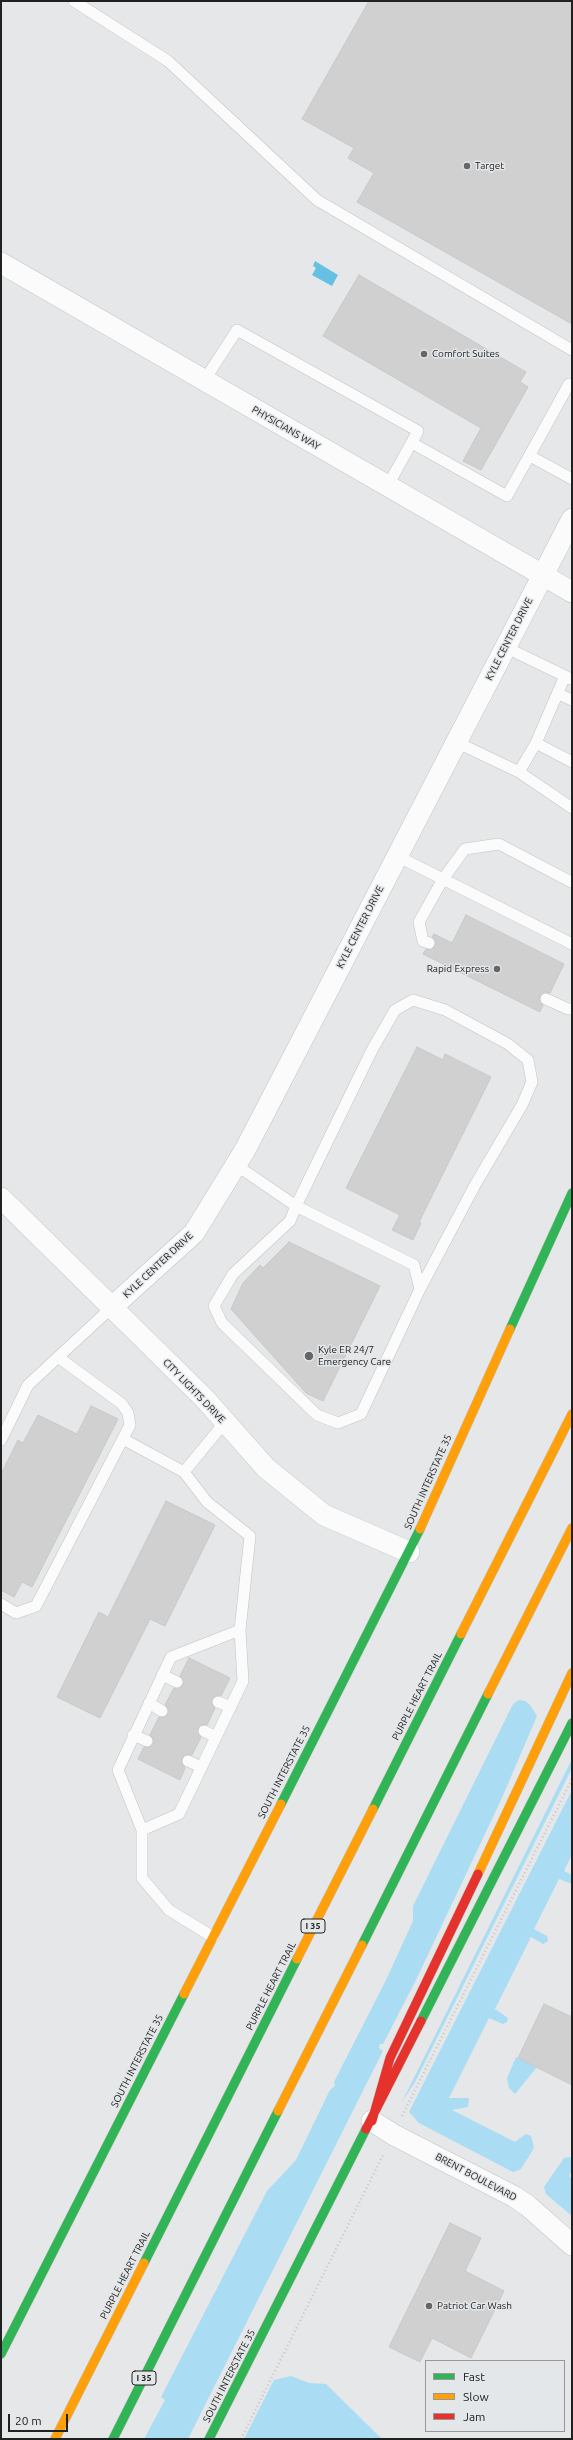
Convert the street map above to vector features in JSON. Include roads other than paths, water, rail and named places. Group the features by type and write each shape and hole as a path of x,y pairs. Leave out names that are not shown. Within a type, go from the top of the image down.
{"main road":[{"name":"SOUTH INTERSTATE 35","path":"1,2353 408,1552 572,1192"},
{"name":"PURPLE HEART TRAIL","path":"55,2439 572,1414"},
{"name":"I 35","path":"113,2439 572,1528"},
{"path":"372,2121 390,2058 521,1785 572,1673"},
{"name":"SOUTH INTERSTATE 35","path":"209,2439 372,2121 572,1723"}],"street":[{"name":"PHYSICIANS WAY","path":"1,263 572,592"},
{"name":"KYLE CENTER DRIVE","path":"111,1308 194,1233 236,1165 572,519"},
{"name":"CITY LIGHTS DRIVE","path":"1,1198 206,1400 266,1468 324,1516 408,1552"},
{"name":"BRENT BOULEVARD","path":"372,2121 528,2206 572,2245"}],"lane":[{"path":"74,1 168,61 317,200 572,350"},
{"path":"204,381 238,330 418,431 388,487"},
{"path":"412,443 507,496 570,384"},
{"path":"530,456 572,479"},
{"path":"505,647 569,678 559,694 536,743 519,772"},
{"path":"559,694 572,700"},
{"path":"456,742 519,772 572,808"},
{"path":"536,743 572,762"},
{"path":"429,943 423,940 419,922 442,879 465,849 498,844 571,882"},
{"path":"397,856 572,944"},
{"path":"546,999 568,1009 572,1009"},
{"path":"413,1000 445,1010 508,1044 528,1060 532,1082 522,1105 475,1185 420,1289 361,1414 338,1423 317,1415 222,1323 214,1306 233,1274 290,1220 296,1206 372,1050 395,1010 413,1000"},
{"path":"236,1165 296,1206 414,1265 420,1289"},
{"path":"1,1440 28,1385 111,1308"},
{"path":"1,1604 16,1613 36,1606 130,1425 128,1413 122,1404 58,1357"},
{"path":"184,1472 225,1422"},
{"path":"123,1439 184,1472 207,1502 250,1536 240,1630 243,1682 179,1814 142,1830"},
{"path":"213,1937 168,1910 142,1878 142,1830 118,1770 133,1735 171,1657 240,1630"},
{"path":"162,1675 177,1682"},
{"path":"218,1702 231,1707"},
{"path":"149,1703 162,1711"},
{"path":"204,1731 216,1737"},
{"path":"133,1735 147,1741"},
{"path":"188,1761 201,1767"}],"place":[{"name":"Target","path":"467,166"},
{"name":"Comfort Suites","path":"424,354"},
{"name":"Rapid Express","path":"497,969"},
{"name":"Kyle ER 24/7 Emergency Care","path":"309,1356"},
{"name":"Patriot Car Wash","path":"429,2306"}]}
